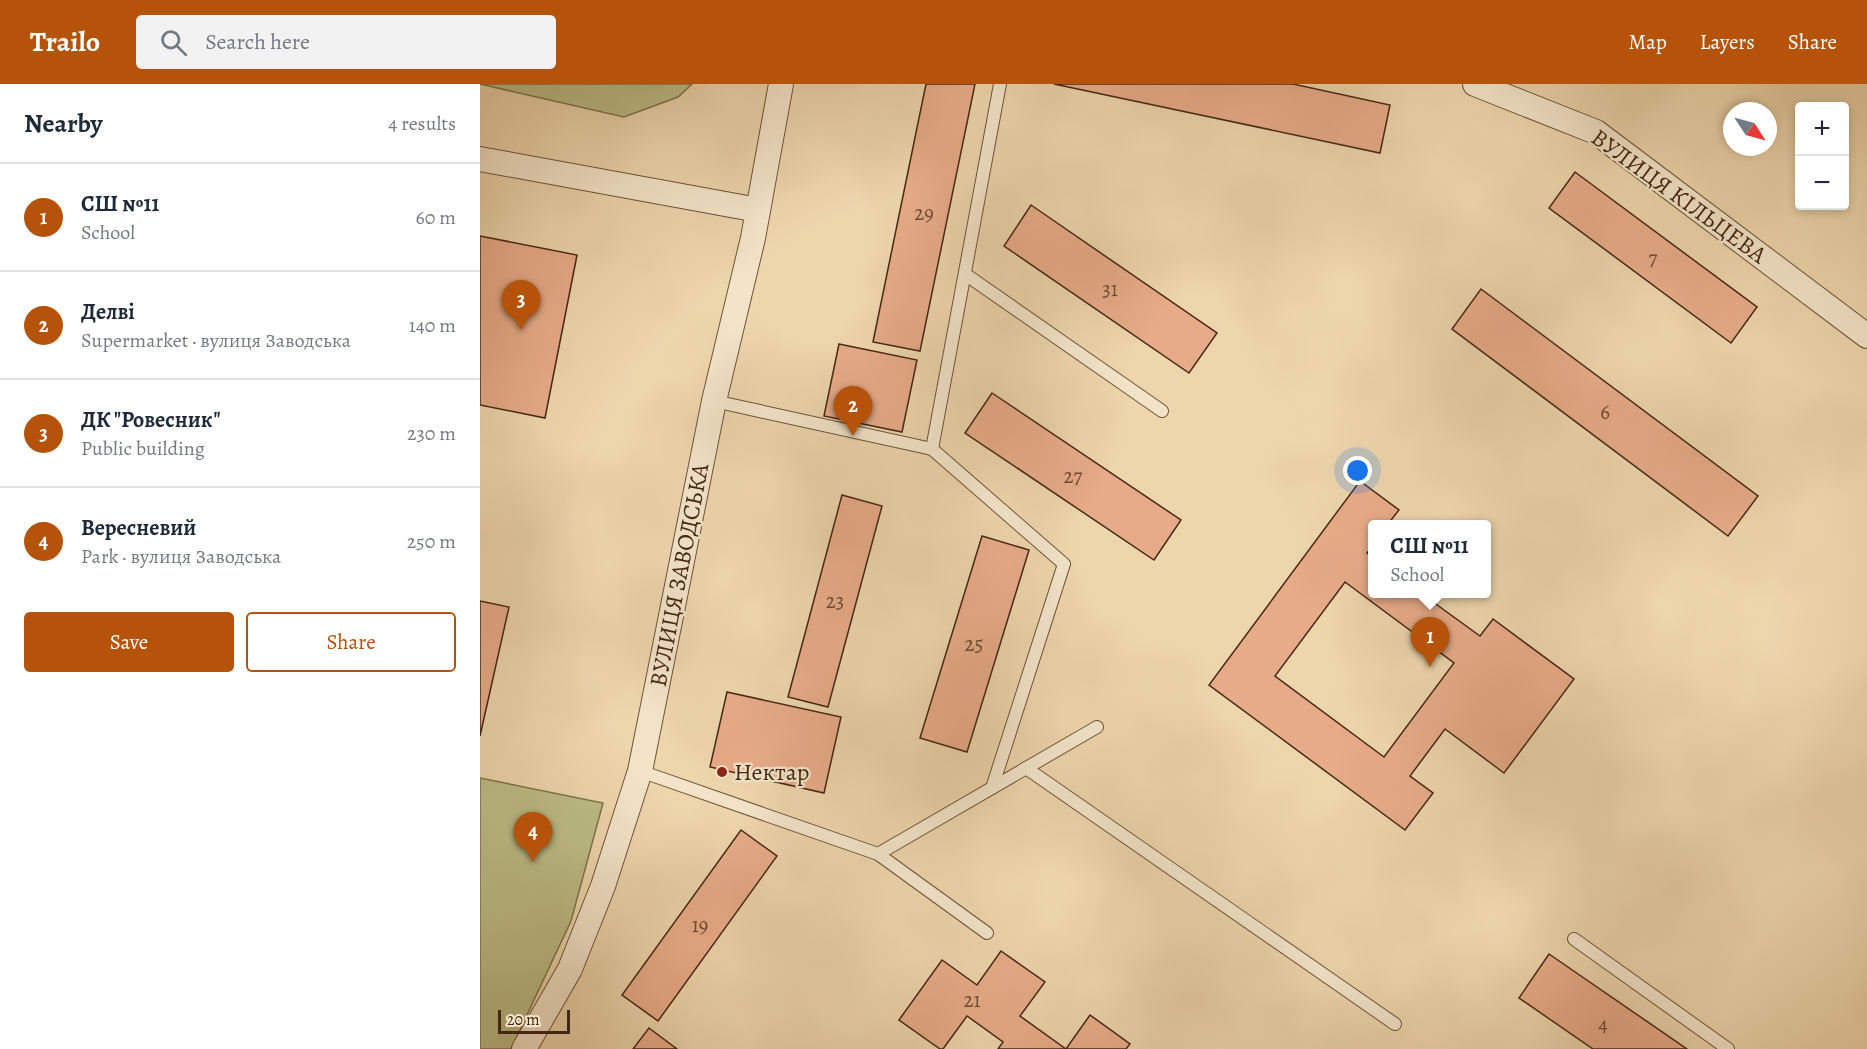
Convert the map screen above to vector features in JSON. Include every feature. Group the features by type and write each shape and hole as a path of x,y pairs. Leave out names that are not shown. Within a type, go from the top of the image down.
{"street":[{"name":"ВУЛИЦЯ ЗАВОДСЬКА","path":"524,1049 570,969 603,886 640,771 714,400 758,210 781,84"},
{"name":"ВУЛИЦЯ КІЛЬЦЕВА","path":"1475,84 1596,132 1867,336"},
{"path":"480,159 758,210"}],"lane":[{"path":"932,449 1000,84"},
{"path":"964,274 1162,411"},
{"path":"714,400 932,449 1065,564 992,788"},
{"path":"878,854 1097,727"},
{"path":"1026,768 1395,1024"},
{"path":"640,771 878,854 987,933"},
{"path":"1574,939 1728,1049"}],"green space":[{"path":"480,84 692,84 678,97 624,117"},
{"path":"480,778 603,803 571,921 511,1049 480,1049"}],"building":[{"path":"926,84 975,84 920,351 873,342"},
{"path":"1054,84 1293,84 1390,105 1380,153"},
{"path":"1575,172 1757,307 1731,343 1549,208"},
{"path":"1031,205 1217,333 1189,373 1004,246"},
{"path":"480,236 577,255 545,418 480,405"},
{"path":"1481,289 1758,496 1728,536 1452,329"},
{"path":"839,344 917,360 902,432 824,416"},
{"path":"992,393 1181,520 1154,560 965,433"},
{"path":"1360,481 1399,510 1391,520 1368,520 1368,598 1428,598 1480,636 1493,619 1574,679 1504,773 1445,729 1410,776 1433,793 1405,830 1209,685","holes":["1345,582 1454,663 1384,757 1275,676"]},
{"path":"842,495 882,506 828,707 788,697"},
{"path":"982,536 1029,550 967,752 920,738"},
{"path":"480,601 509,607 480,736"},
{"path":"727,692 841,717 824,793 710,767"},
{"path":"741,830 777,856 658,1021 622,995"},
{"path":"1001,951 1045,982 1020,1016 1066,1049 998,1049 1003,1042 967,1016 943,1049 940,1049 899,1020 942,960 977,985"},
{"path":"1549,954 1687,1049 1593,1049 1519,998"},
{"path":"1090,1015 1130,1044 1126,1049 1066,1049"},
{"path":"649,1028 677,1049 633,1049"}],"place":[{"name":"ДК \"Ровесник\"","path":"521,330"},
{"name":"Делвi","path":"853,436"},
{"name":"СШ №11","path":"1430,667"},
{"name":"Нектар","path":"722,772"},
{"name":"Вересневий","path":"533,862"}]}
